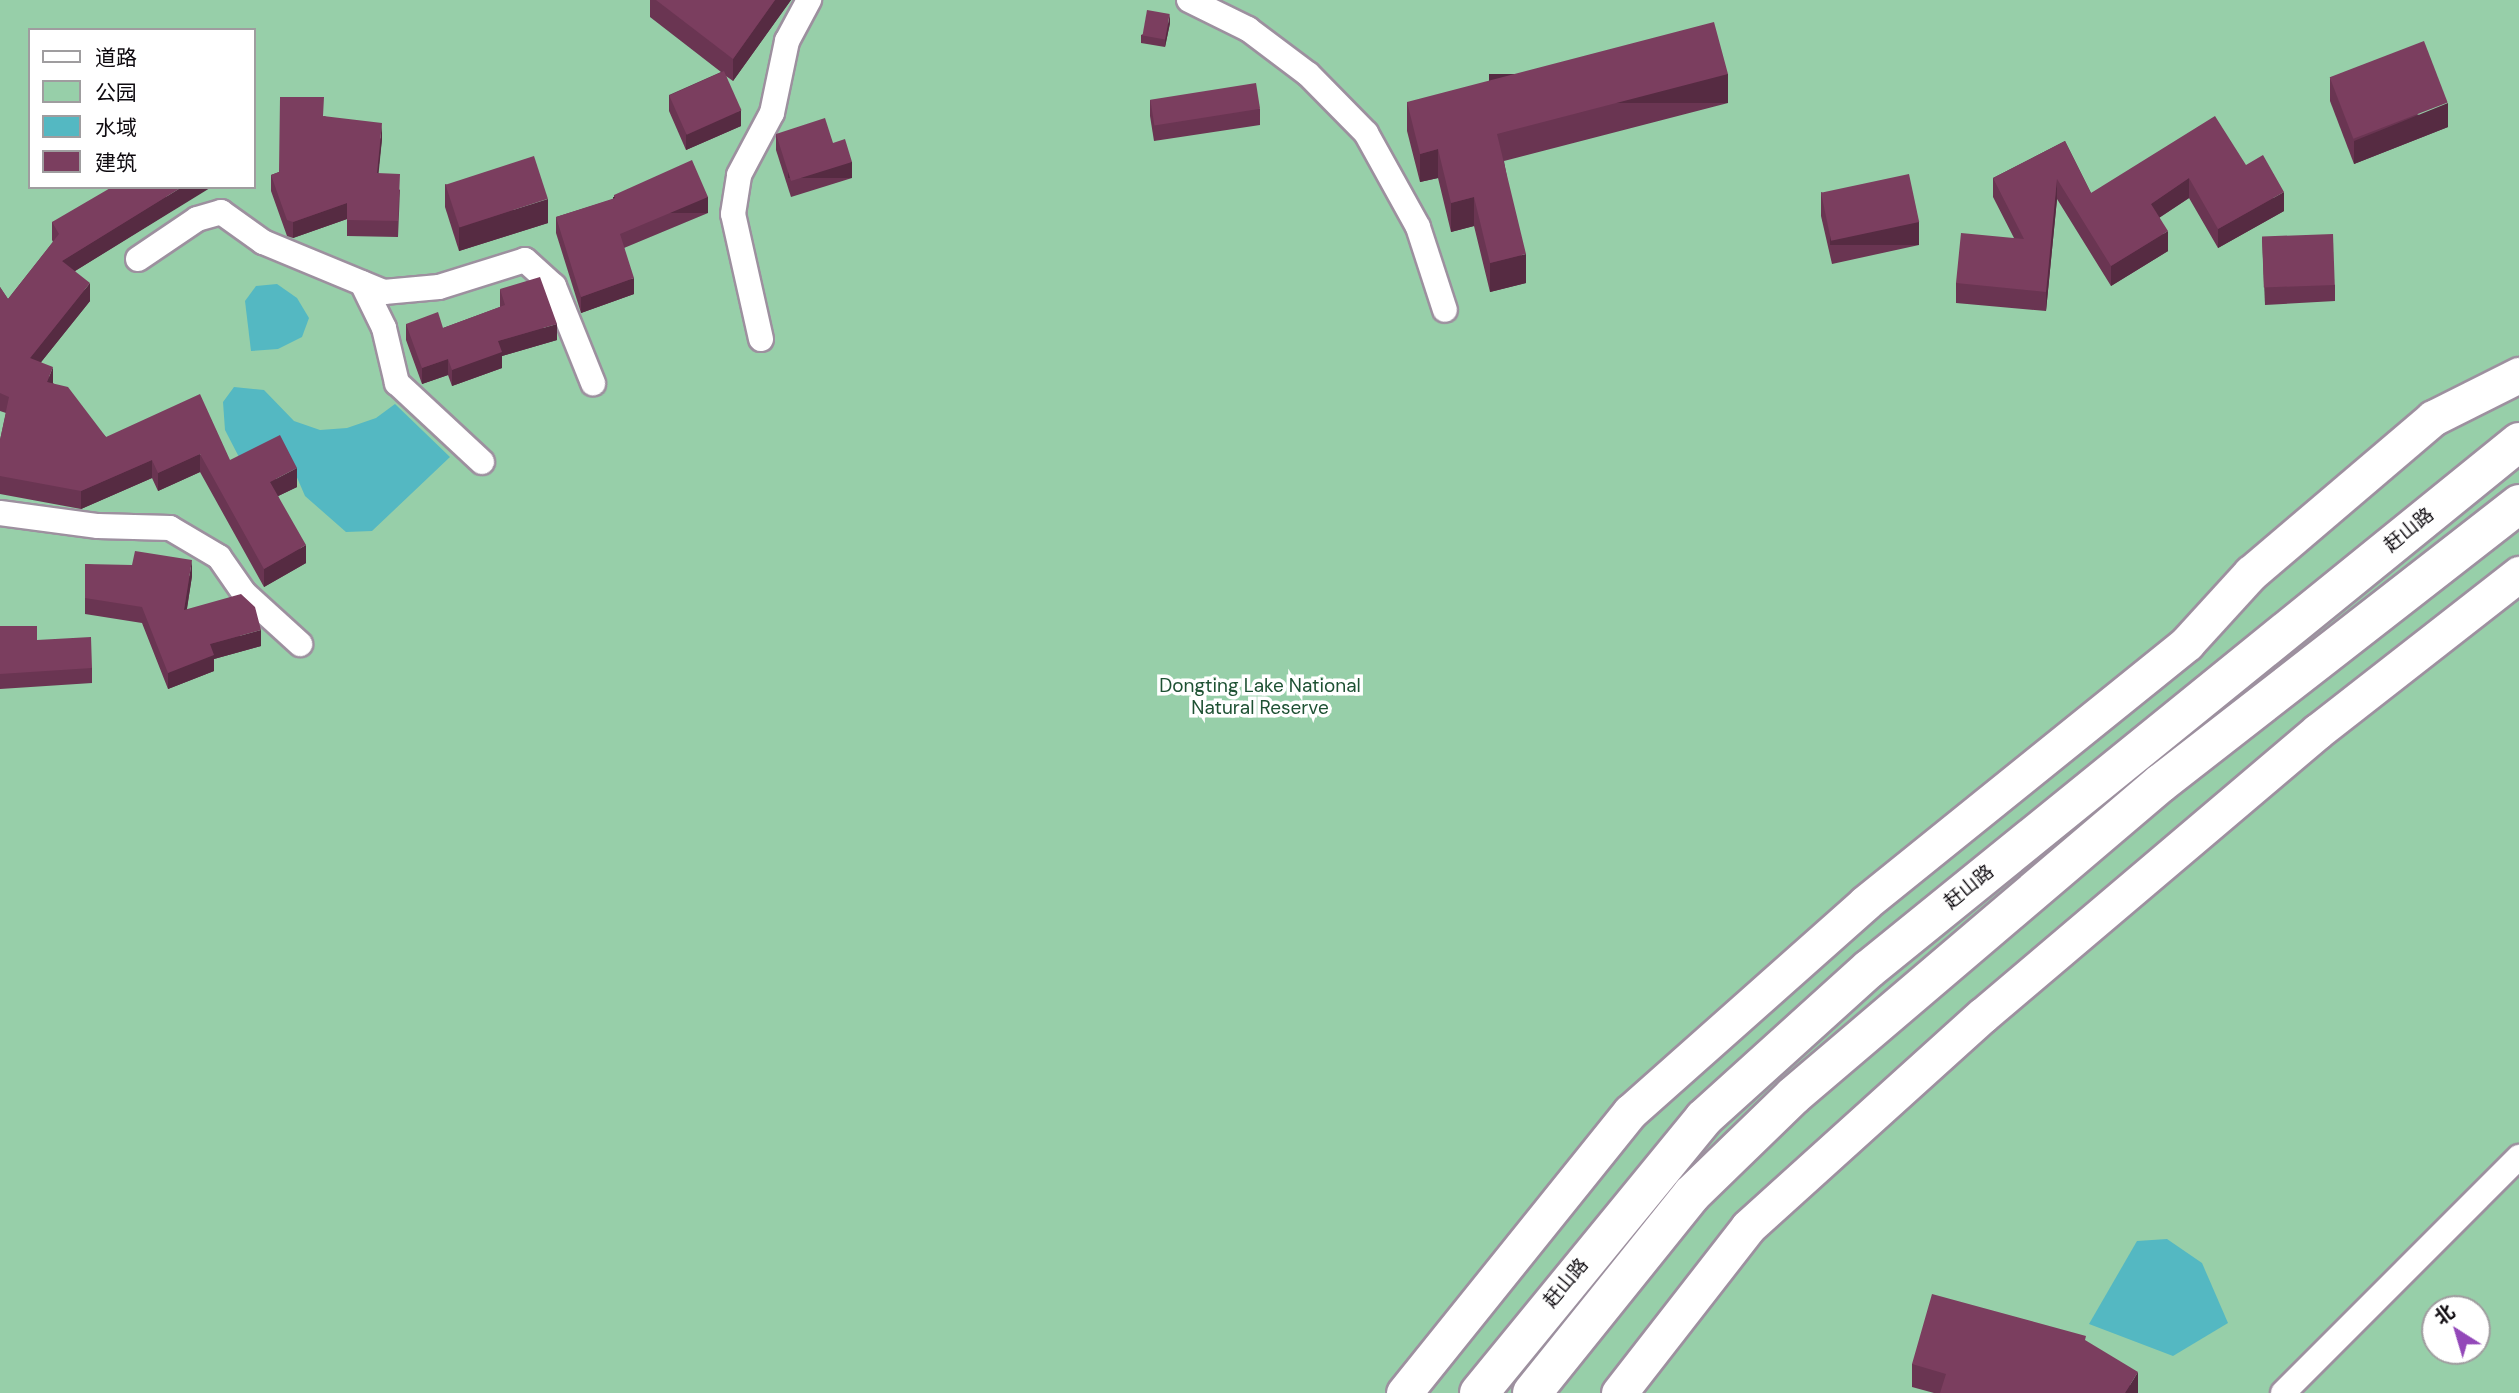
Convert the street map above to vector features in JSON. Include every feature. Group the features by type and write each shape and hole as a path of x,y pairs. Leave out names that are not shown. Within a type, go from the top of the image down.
{"main road":[{"path":"1404,1393 1630,1112 1865,903 2187,643 2251,573 2433,418 2519,375"},
{"name":"赶山路","path":"1479,1393 1704,1118 1869,969 2519,442"},
{"path":"1532,1393 1692,1194 1793,1096 2161,783 2519,504"},
{"path":"1619,1393 1748,1227 1983,1015 2318,731 2519,574"}],"street":[{"path":"761,338 733,214 739,175 772,113 787,41 809,0"},
{"path":"1189,0 1248,29 1308,74 1366,133 1418,228 1445,310"},
{"path":"138,259 197,219 221,212 262,242 384,292 439,287 525,260 554,286 593,383"},
{"path":"362,283 384,328 397,383 482,462"},
{"path":"0,513 98,526 170,528 219,557 244,593 300,644"},
{"path":"2283,1393 2519,1157"}],"green space":[{"name":"Dongting Lake National Natural Reserve","path":"0,0 2519,0 2519,1393 0,1393"}],"water":[{"path":"277,284 297,298 309,318 302,337 278,349 251,351 245,301 256,286"},
{"path":"234,387 264,390 294,421 320,430 347,428 376,418 395,404 450,457 372,531 346,532 305,496 283,445 241,461 225,430 223,402"},
{"path":"2167,1239 2202,1263 2228,1323 2173,1356 2089,1324 2137,1241"}],"building":[{"path":"656,0 775,0 733,59"},
{"path":"1147,10 1170,14 1165,40 1142,36"},
{"path":"1714,22 1728,74 1497,134 1526,254 1490,263 1474,197 1451,203 1438,149 1420,154 1407,102"},
{"path":"2424,41 2448,103 2353,139 2330,77"},
{"path":"724,71 741,110 687,135 669,95"},
{"path":"1256,83 1260,109 1154,125 1150,100"},
{"path":"280,97 324,97 323,116 382,123 377,173 400,174 398,221 347,220 347,203 293,222 287,220 271,175 279,172"},
{"path":"2215,116 2246,165 2263,155 2284,192 2218,229 2189,178 2151,204 2168,231 2111,266 2057,179 2046,292 1956,283 1961,233 2024,239 1993,178 2065,141 2091,193"},
{"path":"825,118 833,143 845,139 852,162 791,181 776,134"},
{"path":"534,156 548,199 459,228 446,185"},
{"path":"692,160 708,197 620,234 634,278 581,297 556,217 615,198 614,195"},
{"path":"1909,174 1919,222 1831,241 1821,193"},
{"path":"109,189 179,189 62,261 90,283 30,358 53,367 47,382 68,387 106,437 200,394 230,460 280,435 297,468 270,482 306,545 264,569 200,454 158,473 152,460 81,491 0,476 0,440 9,397 0,393 0,287 8,299 59,234 52,222"},
{"path":"2333,234 2335,285 2264,287 2262,236"},
{"path":"540,277 557,324 498,341 502,352 452,370 448,359 422,368 406,324 438,312 443,328 505,305 500,289"},
{"path":"135,551 192,560 184,610 241,594 255,607 261,630 210,644 214,655 168,673 142,607 85,598 85,564 132,565"},
{"path":"0,626 37,626 37,640 91,637 92,668 0,674"},
{"path":"1932,1294 2086,1336 2085,1340 2138,1372 2125,1393 1940,1393 1946,1374 1912,1364"}]}
